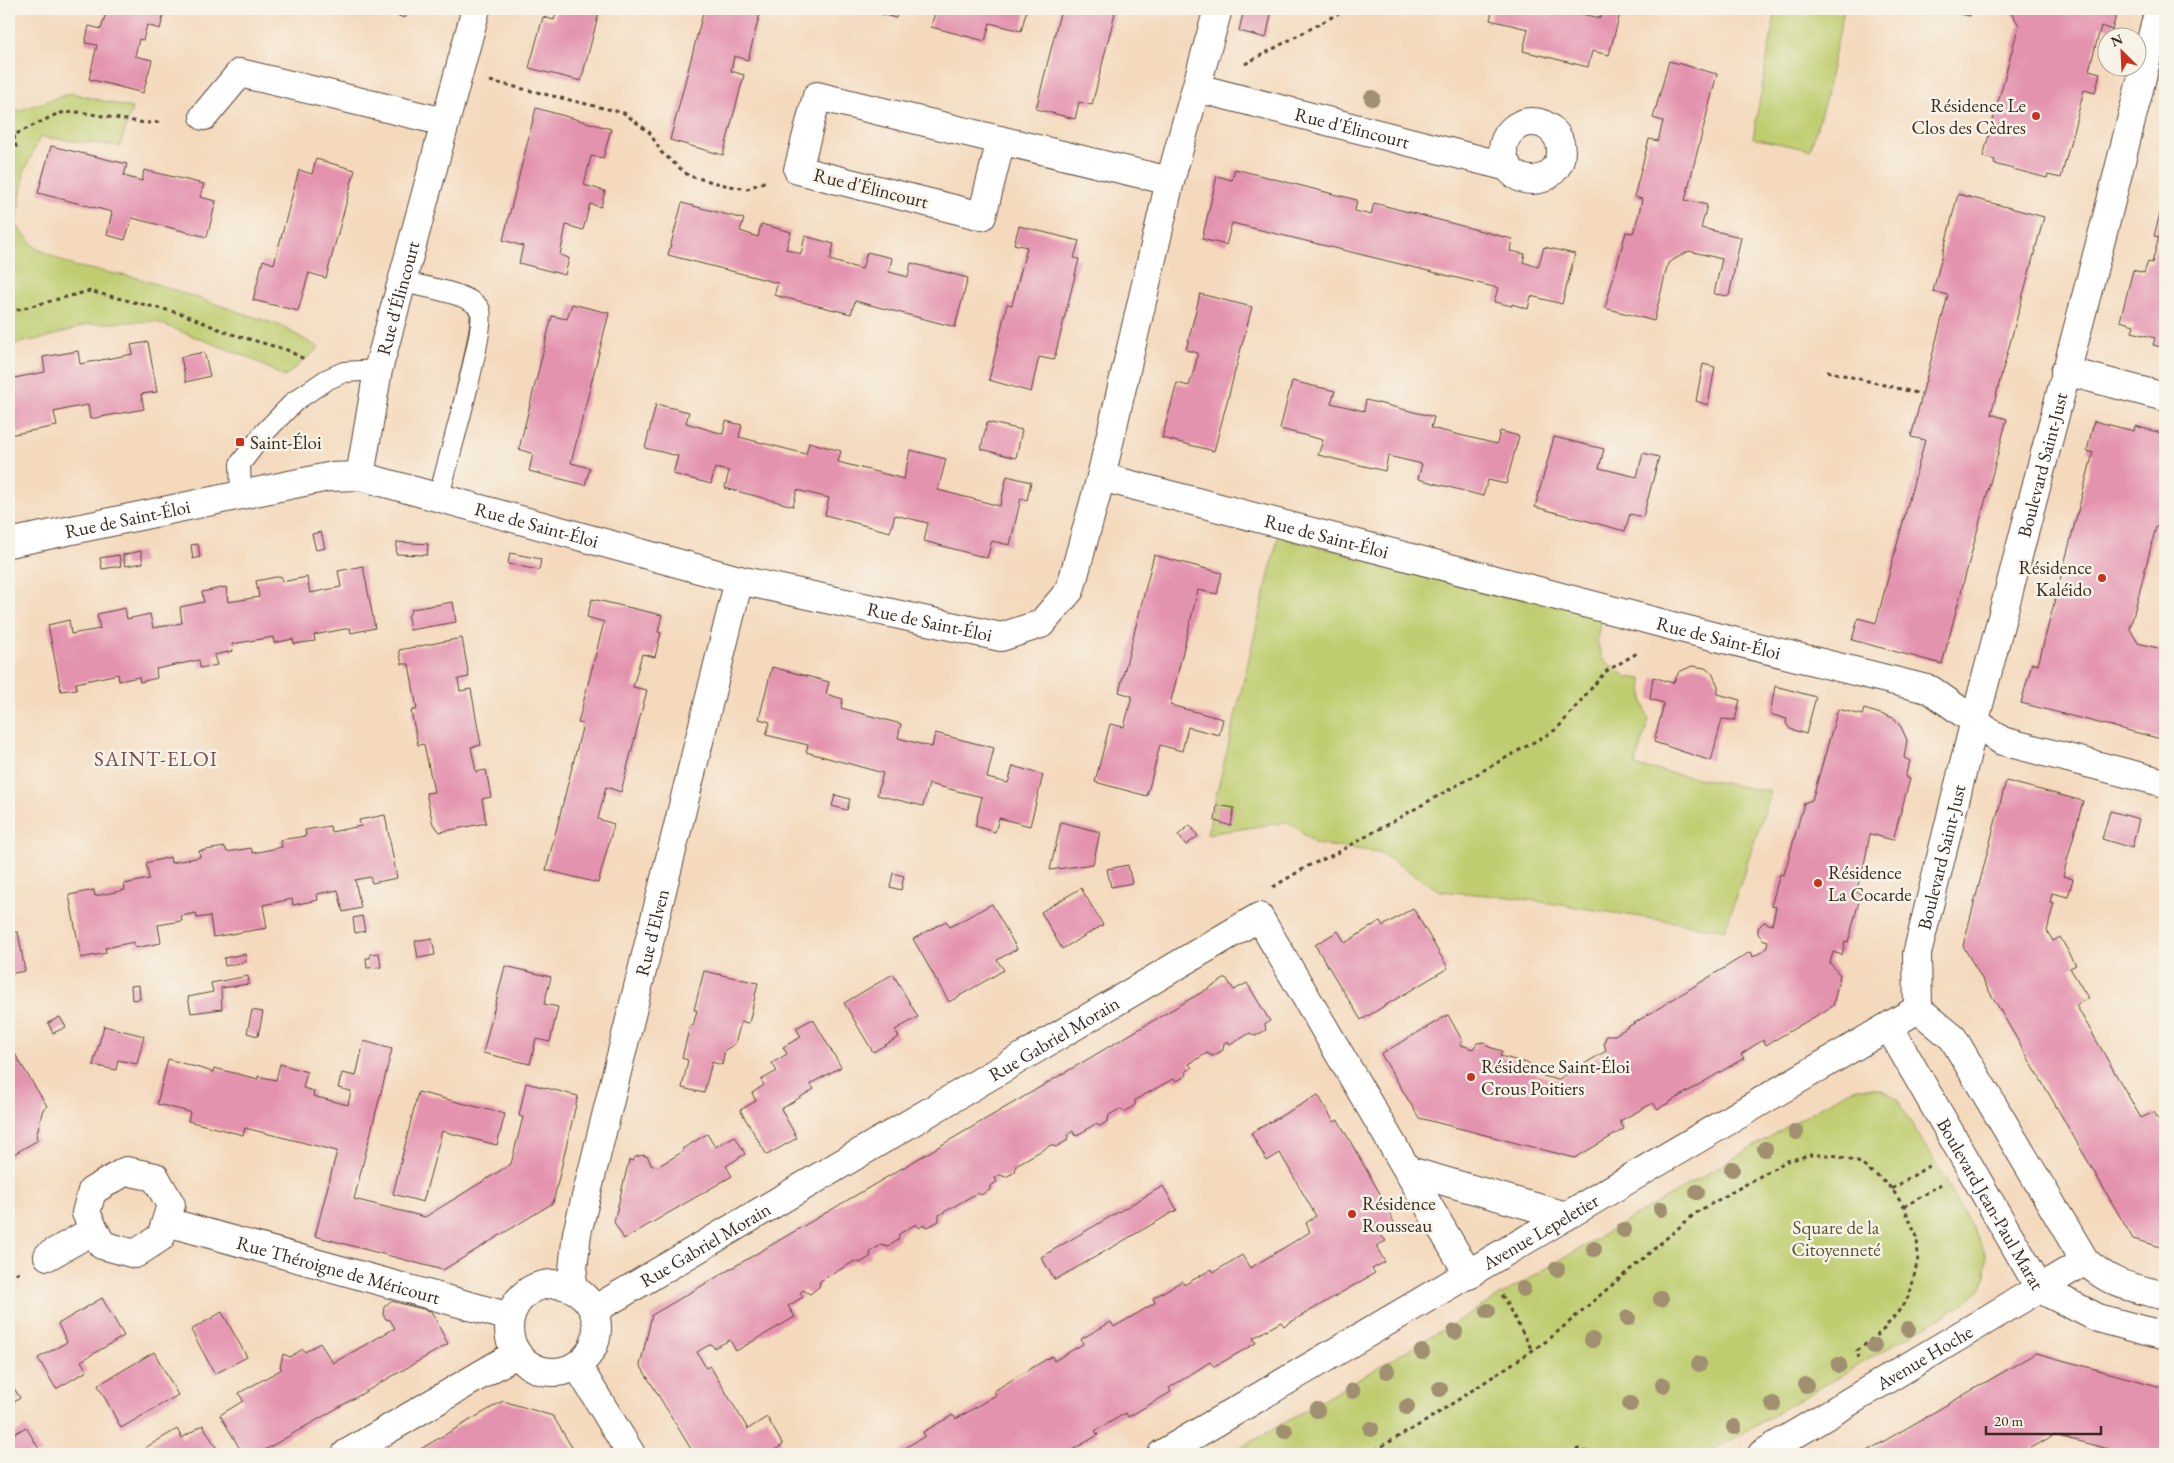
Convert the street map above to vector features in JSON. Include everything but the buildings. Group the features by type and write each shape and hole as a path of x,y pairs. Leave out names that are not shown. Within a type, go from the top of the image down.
{"street":[{"name":"Rue d'Élincourt","path":"360,476 378,370 476,9"},
{"path":"1101,477 1170,181 1209,91 1218,9"},
{"name":"Boulevard Saint-Just","path":"1918,1009 1917,954 1975,720 2108,213 2159,9"},
{"path":"204,116 240,74 446,122"},
{"name":"Rue d'Élincourt","path":"1209,91 1508,167"},
{"name":"Rue d'Élincourt","path":"1001,140 982,216 798,170 817,96 1001,140 1170,181"},
{"path":"2065,372 2165,397"},
{"name":"Rue de Saint-Éloi","path":"9,542 328,477 360,476 438,499 739,580 1001,637 1041,624 1070,590 1101,477 1680,628 1931,690 2002,741 2165,783"},
{"name":"Rue d'Elven","path":"570,1288 577,1233 739,580"},
{"path":"1259,917 1469,1274"},
{"name":"Rue Gabriel Morain","path":"594,1310 1259,917"},
{"path":"1918,1009 1953,1038 2086,1261 2102,1276 2121,1285 2165,1296"},
{"name":"Avenue Lepeletier","path":"1162,1454 1918,1009"},
{"name":"Boulevard Jean-Paul Marat","path":"1889,1027 2040,1289 2098,1318 2165,1336"},
{"path":"1408,1170 1566,1216"},
{"path":"126,1171 155,1177 172,1205 161,1237 135,1254 102,1245 94,1230 86,1213 92,1191 126,1171"},
{"name":"Rue Théroigne de Méricourt","path":"167,1222 510,1318"},
{"path":"48,1256 94,1230"},
{"name":"Avenue Hoche","path":"1762,1454 2086,1261"},
{"path":"556,1284 570,1288 584,1297 594,1310 597,1322 595,1340 587,1357 577,1365 565,1371 551,1373 538,1370 526,1364 516,1354 508,1330 510,1318 516,1304 526,1292 540,1286 556,1284"},
{"path":"346,1454 516,1354"},
{"path":"577,1365 631,1454"}],"lane":[{"path":"402,282 460,296 472,301 480,310 481,320 474,353 438,499"},
{"path":"242,494 240,464 263,434 295,401 326,380 344,372 378,370"}],"path":[{"path":"1209,91 1228,70 1248,63 1347,9"},
{"path":"457,80 488,81 624,113 650,133 661,152 689,176 747,189 798,170"},
{"path":"9,135 14,135 59,113 79,112 145,123 162,122"},
{"path":"9,162 16,147 14,135"},
{"path":"9,312 89,291 120,297 183,314 228,333 287,350 310,363 326,380"},
{"path":"1827,371 1921,394"},
{"path":"1259,917 1260,896 1308,866 1333,855 1557,729 1605,672 1680,628"},
{"path":"1368,1454 1426,1421 1548,1340 1697,1212 1787,1161 1810,1155 1833,1155 1858,1162 1892,1189 1904,1207 1917,1237 1915,1275 1910,1294 1898,1312 1873,1340 1857,1352 1862,1364"},
{"path":"1892,1189 1964,1158"},
{"path":"1904,1207 1964,1158"},
{"path":"1502,1297 1532,1350"},
{"path":"1570,1454 1578,1449 1592,1454"}],"green space":[{"path":"1776,9 1844,9 1825,100 1810,150 1753,138"},
{"path":"71,93 132,108 120,146 40,137 24,172 16,225 36,248 73,266 138,278 281,326 319,348 284,377 250,358 154,321 89,324 45,338 9,345 9,114"},
{"path":"1278,537 1601,615 1597,641 1602,659 1627,677 1642,679 1643,702 1649,720 1635,766 1771,792 1725,930 1510,897 1440,891 1379,852 1316,844 1288,822 1207,834"},
{"name":"Square de la Citoyenneté","path":"1857,1088 1878,1089 1888,1092 1897,1099 1980,1242 1986,1256 1985,1277 1980,1289 1965,1303 1707,1454 1231,1454 1846,1092"}],"place":[{"name":"Résidence Le Clos des Cèdres","path":"2036,116"},
{"name":"Saint-Éloi","path":"240,442"},
{"name":"Résidence Kaléido","path":"2102,578"},
{"name":"Résidence La Cocarde","path":"1818,883"},
{"name":"Résidence Saint-Éloi Crous Poitiers","path":"1471,1077"},
{"name":"Résidence Rousseau","path":"1352,1214"}],"district":[{"name":"SAINT-ELOI","path":"156,758"}]}
